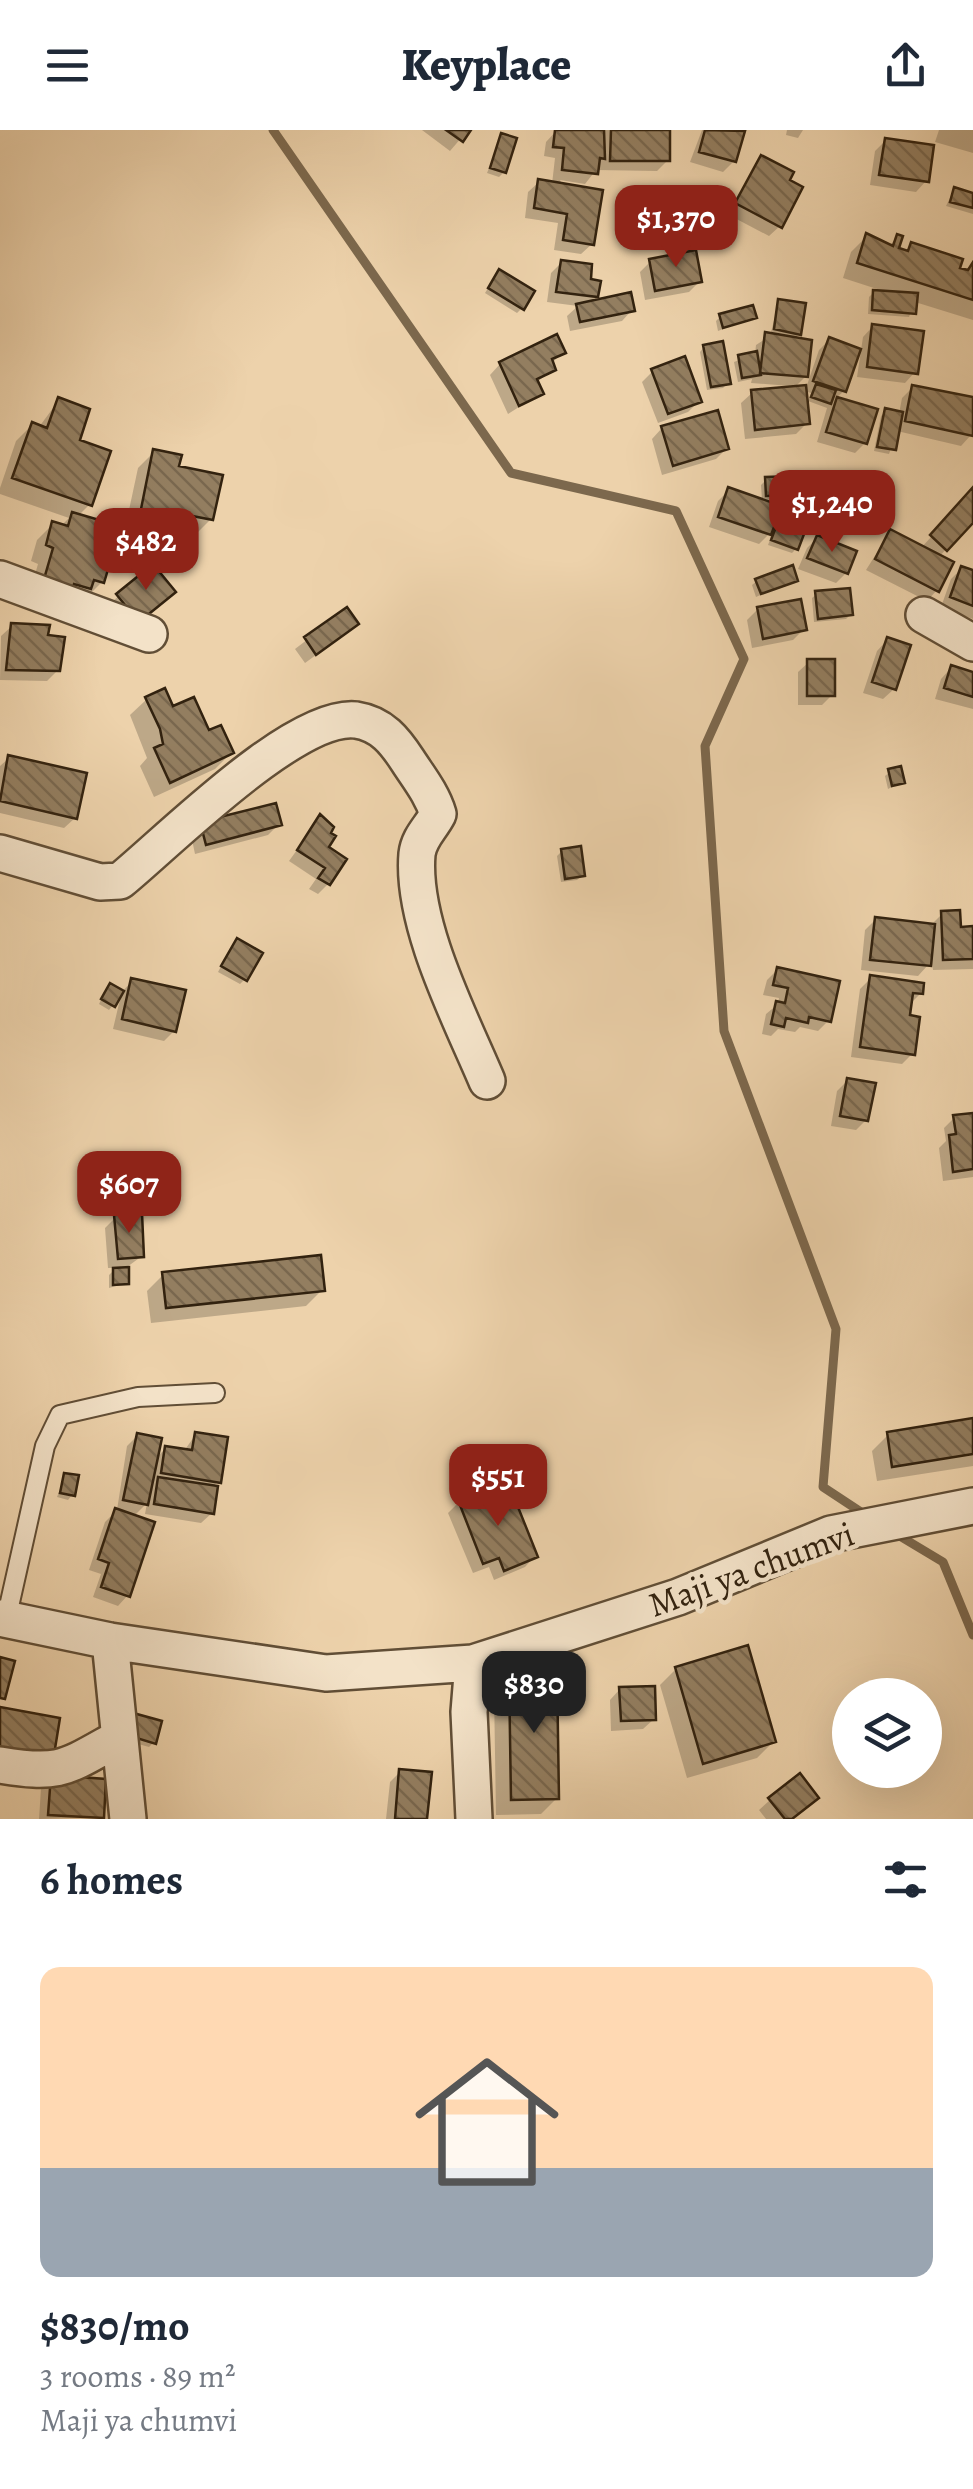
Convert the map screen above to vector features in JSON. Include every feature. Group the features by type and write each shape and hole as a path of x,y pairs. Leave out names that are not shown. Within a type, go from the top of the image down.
{"street":[{"path":"0,579 149,634"},
{"path":"924,615 973,643"},
{"path":"0,854 100,882 120,882 257,764 294,740 353,720 378,726 393,738 434,800 438,814 421,837 417,856 430,946 487,1081"},
{"name":"Maji ya chumvi","path":"3,1619 110,1641 326,1672 473,1663 678,1597 832,1534 973,1506"},
{"path":"110,1641 128,1819"},
{"path":"473,1663 469,1712 474,1819"},
{"path":"0,1765 36,1773 62,1769 117,1739"}],"lane":[{"path":"3,1619 45,1446 60,1415 138,1397 216,1393"}],"building":[{"path":"446,130 471,130 463,142"},
{"path":"555,130 604,130 605,159 600,158 598,174 562,170 564,148 553,147"},
{"path":"611,130 670,130 670,161 610,161"},
{"path":"705,130 745,131 736,162 699,152"},
{"path":"501,133 517,138 506,173 490,168"},
{"path":"885,138 934,145 929,182 879,175"},
{"path":"761,155 794,172 790,180 803,187 782,228 735,203"},
{"path":"538,179 603,190 594,245 563,240 567,214 534,208"},
{"path":"954,187 973,193 973,208 950,202"},
{"path":"866,233 893,246 897,234 903,236 899,248 908,251 911,242 963,259 960,268 968,270 973,262 973,300 857,263"},
{"path":"696,250 702,282 655,291 649,259"},
{"path":"561,260 592,264 591,279 601,281 598,297 556,292"},
{"path":"499,269 535,291 524,310 488,288"},
{"path":"873,290 918,293 916,314 872,310"},
{"path":"631,292 635,311 580,322 576,304"},
{"path":"778,299 806,303 801,335 774,329"},
{"path":"753,305 757,318 723,328 719,314"},
{"path":"872,324 924,331 918,374 867,367"},
{"path":"765,332 812,340 808,377 760,373"},
{"path":"557,334 566,353 552,359 556,370 537,379 544,394 519,406 499,362"},
{"path":"829,337 861,349 846,392 813,381"},
{"path":"723,341 731,384 711,387 703,345"},
{"path":"757,351 761,375 742,378 738,355"},
{"path":"685,356 702,402 668,414 651,369"},
{"path":"816,384 836,390 831,404 811,397"},
{"path":"806,385 810,424 755,430 751,390"},
{"path":"912,385 973,397 973,436 905,421"},
{"path":"58,397 90,409 80,440 111,451 92,506 12,478 32,422 47,428"},
{"path":"837,397 878,409 867,444 826,432"},
{"path":"885,408 903,412 896,450 877,447"},
{"path":"718,410 729,449 673,466 661,426"},
{"path":"153,449 182,455 179,466 223,475 213,520 187,515 184,528 151,521 153,512 141,509"},
{"path":"798,476 799,495 766,496 765,477"},
{"path":"728,487 782,506 771,535 718,517"},
{"path":"973,487 973,523 947,551 930,535"},
{"path":"782,511 809,521 798,550 771,540"},
{"path":"72,512 120,526 113,551 105,549 103,556 111,559 104,583 94,580 91,589 74,584 71,595 42,586 53,548 46,545 52,521 68,526"},
{"path":"890,529 954,562 939,592 875,559"},
{"path":"817,535 857,551 848,574 807,558"},
{"path":"153,564 176,592 139,622 116,594"},
{"path":"793,565 798,581 761,594 755,579"},
{"path":"961,566 973,570 973,606 950,597"},
{"path":"850,588 853,615 818,619 815,591"},
{"path":"801,599 807,630 763,639 757,607"},
{"path":"347,607 359,624 316,655 304,637"},
{"path":"11,623 50,625 48,635 65,637 60,671 6,670"},
{"path":"887,637 911,645 896,690 872,682"},
{"path":"807,659 835,659 835,696 807,696"},
{"path":"951,665 973,672 973,697 944,688"},
{"path":"165,688 173,706 194,697 209,730 221,725 234,753 170,783 154,748 163,744 145,697"},
{"path":"8,755 87,773 77,819 0,801"},
{"path":"901,766 905,783 892,786 888,769"},
{"path":"276,803 282,825 206,845 200,822"},
{"path":"320,814 334,827 331,833 336,836 329,847 347,859 330,885 318,878 325,868 297,850"},
{"path":"581,846 585,876 565,879 561,849"},
{"path":"960,910 961,927 973,926 973,959 943,960 941,911"},
{"path":"875,917 935,924 931,966 870,960"},
{"path":"237,938 263,953 247,981 221,966"},
{"path":"777,967 840,981 831,1022 809,1017 808,1023 786,1018 784,1027 771,1024 776,1001 785,1003 788,988 773,985"},
{"path":"870,975 924,983 923,994 913,993 910,1015 920,1017 915,1055 860,1047"},
{"path":"131,978 186,990 176,1032 122,1019"},
{"path":"110,983 124,991 115,1007 101,999"},
{"path":"847,1078 876,1083 868,1121 840,1116"},
{"path":"973,1113 973,1169 953,1172 949,1135 956,1134 953,1115"},
{"path":"142,1213 144,1257 118,1259 114,1215"},
{"path":"321,1255 325,1291 166,1308 162,1272"},
{"path":"129,1267 129,1284 113,1285 113,1268"},
{"path":"973,1418 973,1454 892,1467 887,1432"},
{"path":"195,1432 228,1437 221,1483 161,1473 165,1446 192,1450"},
{"path":"137,1433 162,1438 148,1505 123,1500"},
{"path":"64,1473 79,1475 75,1496 60,1493"},
{"path":"158,1477 218,1486 214,1514 154,1504"},
{"path":"486,1489 490,1500 512,1492 538,1557 504,1571 499,1558 483,1564 458,1500"},
{"path":"115,1508 155,1522 130,1597 101,1587 109,1563 98,1559"},
{"path":"748,1645 776,1742 703,1764 675,1667"},
{"path":"0,1657 15,1661 5,1699 0,1698"},
{"path":"557,1671 559,1799 511,1800 509,1673"},
{"path":"655,1686 656,1720 621,1721 619,1687"},
{"path":"0,1707 60,1718 53,1761 0,1751"},
{"path":"126,1711 162,1721 156,1744 120,1733"},
{"path":"399,1769 432,1772 427,1819 395,1819"},
{"path":"800,1773 819,1798 792,1819 785,1819 768,1798"},
{"path":"51,1775 106,1779 104,1818 48,1815"}],"waterway":[{"path":"273,130 511,473 676,511 744,659 705,746 724,1031 836,1329 823,1487 867,1516"},
{"path":"893,1532 943,1562 973,1635"}]}
